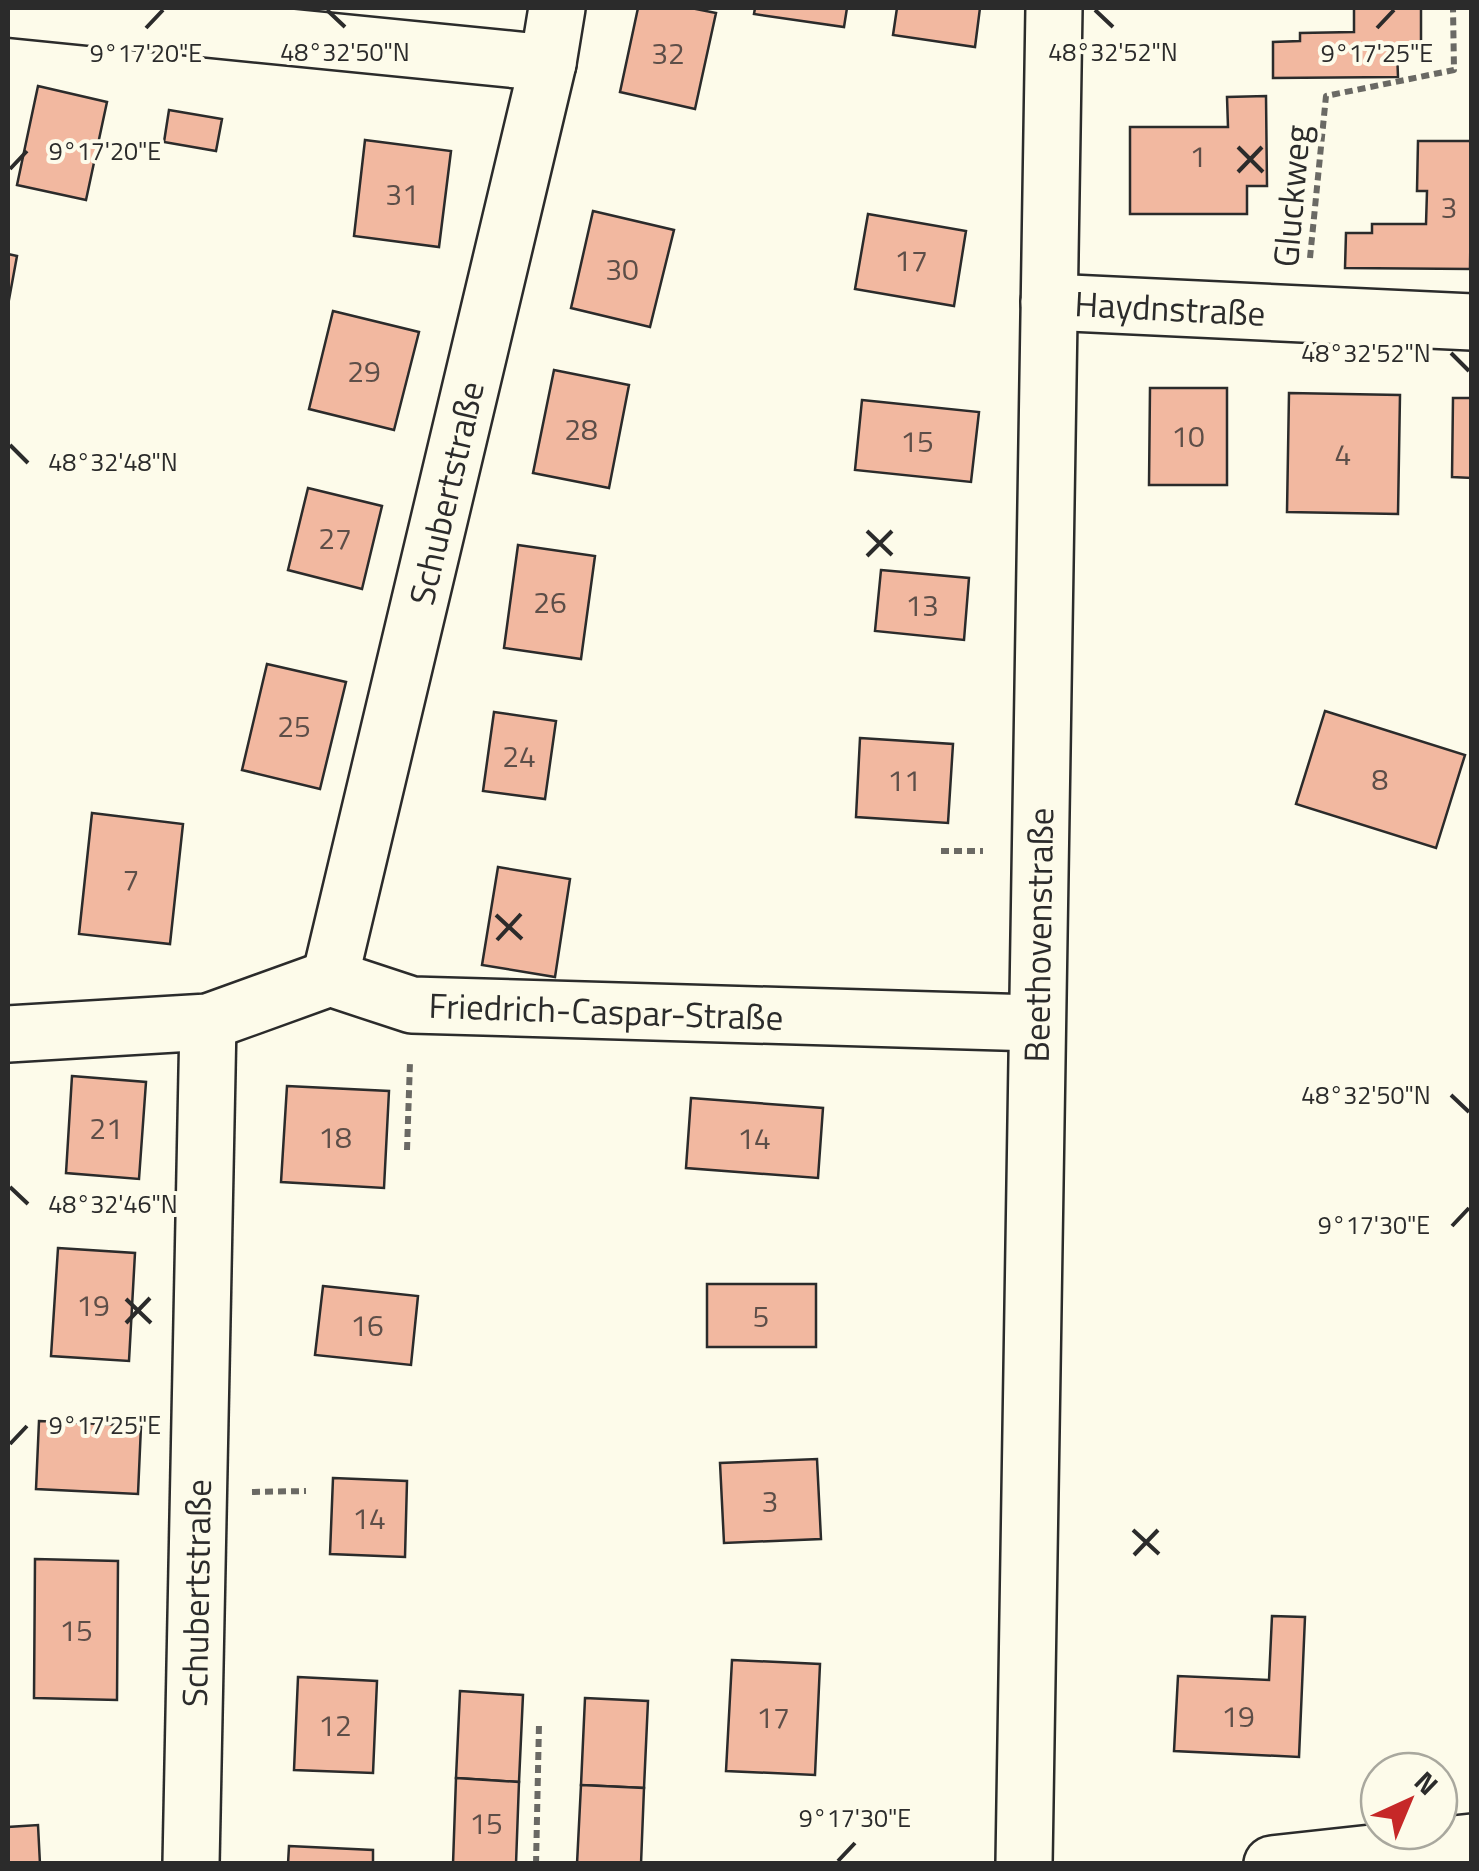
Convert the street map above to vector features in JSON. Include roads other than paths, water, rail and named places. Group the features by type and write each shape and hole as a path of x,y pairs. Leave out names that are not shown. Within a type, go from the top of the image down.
{"street":[{"name":"Schubertstraße","path":"330,978 548,63 557,8"},
{"name":"Beethovenstraße","path":"1024,1864 1054,8"},
{"path":"8,9 548,63"},
{"name":"Haydnstraße","path":"1048,302 1472,322"},
{"path":"8,1034 208,1022 330,978"},
{"name":"Friedrich-Caspar-Straße","path":"330,978 412,1005 1036,1024"},
{"name":"Schubertstraße","path":"191,1864 208,1022"},
{"path":"1272,1864 1472,1842"}]}
